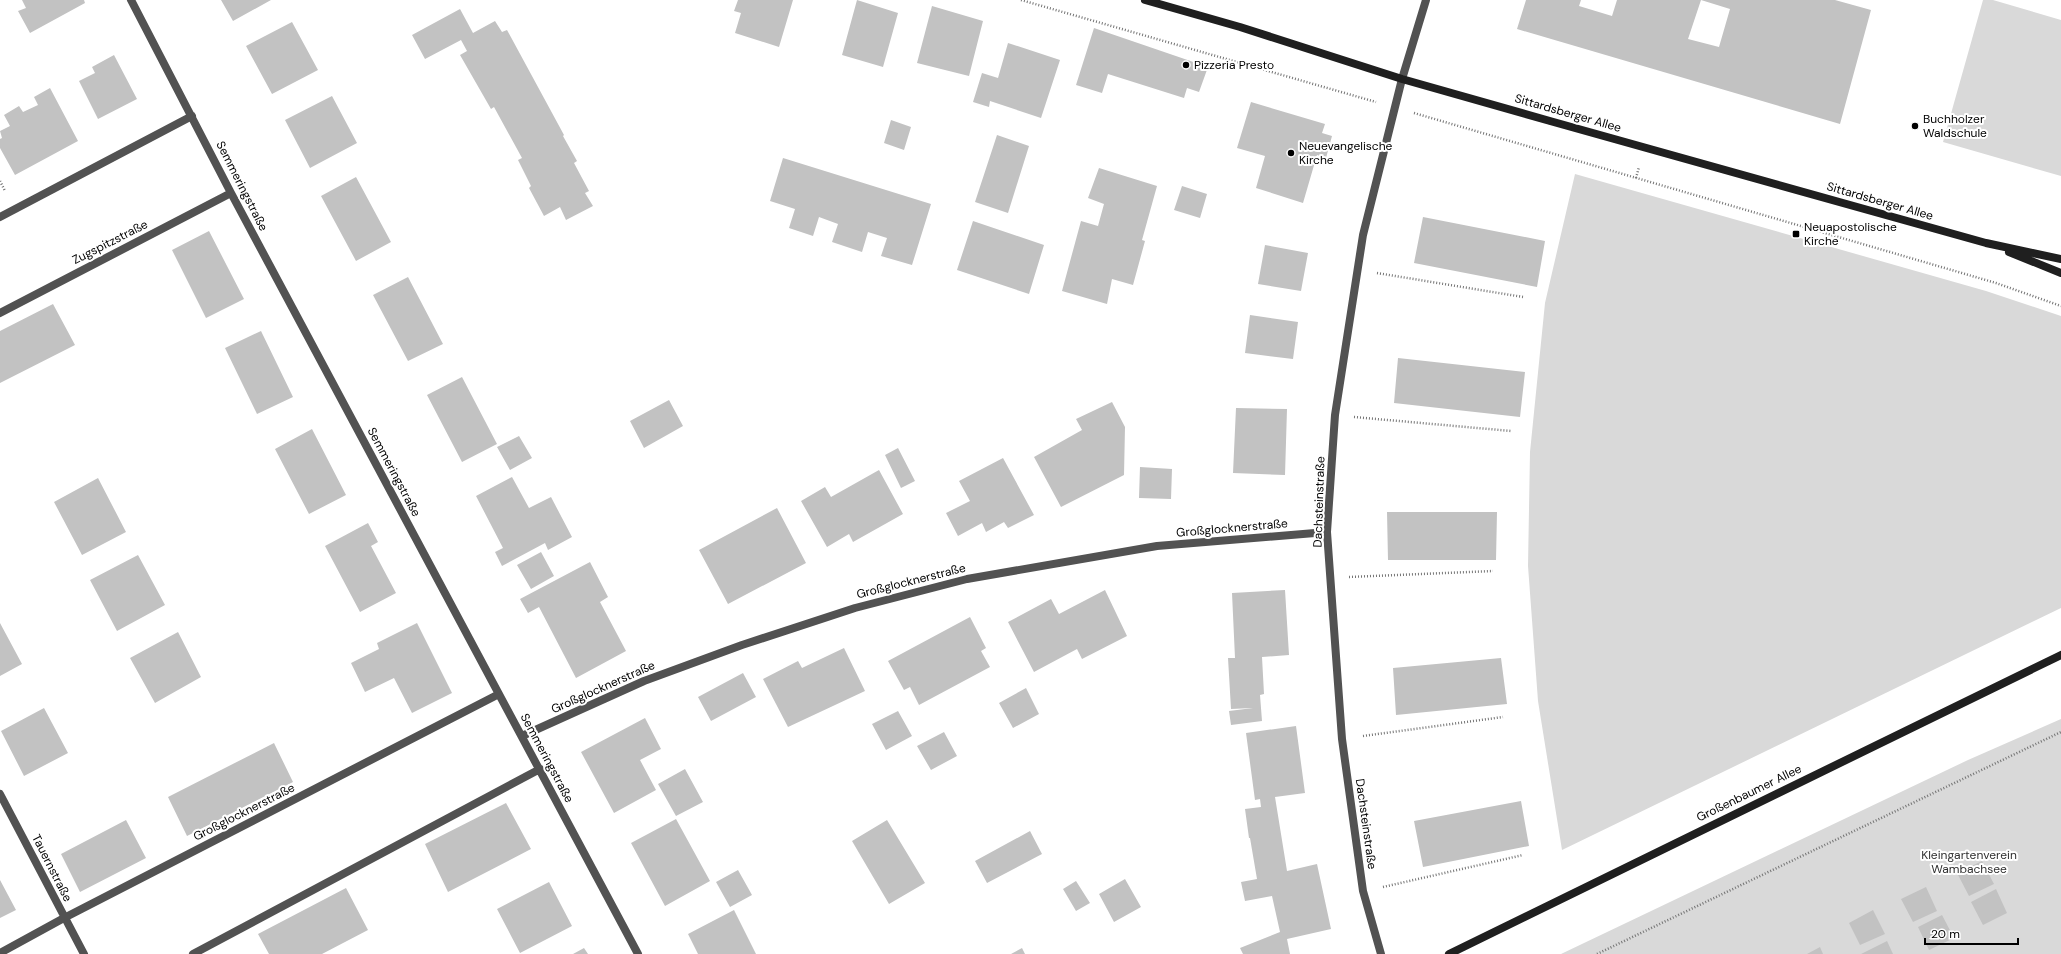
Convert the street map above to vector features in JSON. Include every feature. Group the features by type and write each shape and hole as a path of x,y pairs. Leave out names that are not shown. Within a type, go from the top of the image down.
{"main road":[{"name":"Sittardsberger Allee","path":"1145,0 1402,79 1986,243 2061,259"},
{"name":"Sittardsberger Allee","path":"1986,243 2061,273"},
{"name":"Großenbaumer Allee","path":"1449,954 2061,655"}],"street":[{"name":"Semmeringstraße","path":"131,0 231,193 638,954"},
{"name":"Dachsteinstraße","path":"1382,954 1364,891 1342,739 1327,532 1335,415 1363,235 1402,79 1426,0"},
{"path":"0,217 192,116"},
{"name":"Zugspitzstraße","path":"0,313 231,193"},
{"name":"Großglocknerstraße","path":"522,736 644,681 742,645 855,608 967,579 1157,546 1327,532"},
{"name":"Großglocknerstraße","path":"0,953 64,918 499,694"},
{"path":"193,954 540,769"},
{"name":"Tauernstraße","path":"0,794 84,954"}],"path":[{"path":"1021,0 1395,107 1988,281 2061,306"},
{"path":"1357,270 1523,297"},
{"path":"1335,415 1511,431"},
{"path":"1330,578 1493,571"},
{"path":"1342,739 1503,717"},
{"path":"1597,954 2061,732"},
{"path":"1364,891 1523,855"}],"green space":[{"path":"1983,0 1993,0 2061,20 2061,176 1943,142"},
{"path":"1575,174 1986,291 2061,316 2061,608 1562,850 1538,701 1528,566 1530,452 1545,303"},
{"name":"Kleingartenverein Wambachsee","path":"2061,719 2061,954 1561,954 1968,760"}],"building":[{"path":"22,0 84,0 85,3 30,33 18,11 26,8"},
{"path":"221,0 271,0 233,21"},
{"path":"738,0 793,0 779,47 735,33 741,13 734,11"},
{"path":"857,0 898,13 883,67 842,55"},
{"path":"1526,0 1581,0 1579,6 1612,16 1617,0 1701,0 1835,0 1871,10 1840,124 1517,29","holes":["1701,0 1730,9 1719,47 1688,39"]},
{"path":"932,6 983,21 969,76 917,63"},
{"path":"460,9 473,33 495,21 502,32 507,30 577,161 574,163 589,191 585,193 593,206 566,220 560,207 544,216 529,188 531,186 518,160 522,158 494,107 491,109 460,55 467,51 461,40 425,59 412,35"},
{"path":"292,22 318,70 272,94 246,46"},
{"path":"1094,28 1208,67 1199,92 1187,88 1184,98 1108,74 1102,93 1076,85"},
{"path":"1008,43 1060,60 1041,118 990,101 989,107 973,102 982,73 998,78"},
{"path":"114,55 137,99 98,119 79,81 95,73 92,67"},
{"path":"50,88 78,141 15,175 0,148 0,139 2,138 0,131 10,126 4,115 19,106 23,112 38,105 34,97"},
{"path":"332,96 357,143 310,168 285,120"},
{"name":"Neuevangelische Kirche","path":"1251,102 1325,124 1322,133 1332,136 1326,158 1317,155 1303,203 1256,188 1265,156 1237,148"},
{"path":"891,120 911,127 904,150 884,143"},
{"path":"997,135 1029,146 1008,213 975,202"},
{"path":"783,158 931,204 912,265 881,256 887,238 868,232 862,252 832,242 838,224 819,217 813,236 789,228 795,209 770,201"},
{"path":"1099,168 1157,186 1142,240 1145,241 1133,285 1112,279 1107,304 1062,291 1081,221 1098,226 1104,204 1088,198"},
{"path":"356,177 391,242 356,261 321,196"},
{"path":"1182,186 1207,194 1200,218 1174,210"},
{"path":"1423,217 1545,241 1537,287 1414,263"},
{"path":"973,221 1044,245 1029,294 957,270"},
{"path":"209,231 244,299 206,318 172,250"},
{"path":"1265,245 1308,253 1301,291 1258,284"},
{"path":"408,277 443,344 408,361 373,295"},
{"path":"53,304 75,345 0,383 0,331"},
{"path":"1250,315 1298,322 1293,359 1245,353"},
{"path":"261,331 293,397 257,414 225,348"},
{"path":"1398,358 1525,372 1520,417 1394,403"},
{"path":"462,377 497,444 462,462 427,395"},
{"path":"669,400 683,426 644,448 630,421"},
{"path":"1112,402 1125,427 1124,475 1061,507 1034,457 1082,430 1076,419"},
{"path":"1236,408 1287,409 1285,475 1233,473"},
{"path":"312,429 346,495 309,514 275,449"},
{"path":"519,436 532,458 510,470 497,447"},
{"path":"898,448 915,481 901,488 885,455"},
{"path":"1003,458 1034,515 1008,528 1004,522 986,532 982,523 958,536 946,513 970,501 959,481"},
{"path":"1140,467 1172,469 1171,499 1139,498"},
{"path":"879,470 903,514 853,542 849,534 827,547 801,501 825,487 831,497"},
{"path":"512,477 529,508 551,497 572,537 548,550 545,543 502,566 495,552 503,548 476,496"},
{"path":"98,478 126,532 82,555 54,502"},
{"path":"777,508 806,563 728,604 699,550"},
{"path":"1387,512 1497,512 1496,560 1388,560"},
{"path":"368,523 378,542 371,546 396,593 360,612 325,546"},
{"path":"541,552 554,576 531,589 517,565"},
{"path":"138,555 165,605 117,631 90,580"},
{"path":"590,562 608,597 600,602 626,651 576,678 539,607 528,613 520,599"},
{"path":"1105,590 1127,636 1082,659 1077,649 1034,672 1008,622 1051,599 1059,614"},
{"path":"1285,590 1289,655 1262,657 1264,694 1260,695 1262,721 1231,725 1229,711 1253,708 1231,709 1228,658 1235,658 1232,593"},
{"path":"970,617 986,648 981,651 990,667 919,705 910,687 904,690 888,661"},
{"path":"0,623 22,664 0,676"},
{"path":"417,623 452,693 412,713 394,678 365,692 351,663 379,649 377,643"},
{"path":"178,632 201,677 155,703 130,658"},
{"path":"844,648 865,691 788,727 763,679 798,661 802,668"},
{"path":"1501,658 1507,704 1396,715 1393,668"},
{"path":"743,673 756,697 711,721 698,697"},
{"path":"1026,688 1039,714 1013,728 999,703"},
{"path":"44,708 68,753 24,776 1,731"},
{"path":"898,711 912,736 886,750 872,724"},
{"path":"645,718 661,749 640,760 656,790 614,813 581,752"},
{"path":"1296,726 1305,793 1275,797 1287,871 1317,864 1331,929 1287,939 1290,954 1243,954 1240,948 1280,932 1272,896 1245,901 1241,882 1257,879 1245,809 1261,807 1260,799 1255,800 1246,733"},
{"path":"944,732 957,756 931,770 917,746"},
{"path":"274,743 293,782 187,836 168,797"},
{"path":"685,769 703,802 676,816 658,784"},
{"path":"1521,801 1529,846 1423,867 1414,821"},
{"path":"506,803 531,849 448,892 425,844"},
{"path":"676,819 710,881 665,906 631,843"},
{"path":"126,820 146,858 80,892 61,854"},
{"path":"887,820 925,883 889,904 852,841"},
{"path":"1030,831 1042,854 987,883 975,861"},
{"path":"1982,861 1994,884 1969,896 1957,873"},
{"path":"738,870 752,895 730,907 716,882"},
{"path":"1125,879 1141,907 1114,922 1099,894"},
{"path":"0,880 16,910 0,918"},
{"path":"1076,881 1090,903 1076,911 1063,889"},
{"path":"549,882 572,926 520,953 497,909"},
{"path":"1926,887 1937,911 1913,922 1901,899"},
{"path":"346,888 368,930 322,954 269,954 258,934"},
{"path":"1996,889 2007,913 1983,925 1971,902"},
{"path":"734,910 756,954 698,954 688,934"},
{"path":"1873,910 1885,934 1860,945 1849,923"},
{"path":"1942,915 1954,938 1929,950 1918,927"},
{"path":"1887,941 1893,954 1861,954"},
{"path":"1820,947 1823,954 1807,954"},
{"path":"584,948 588,954 573,954"},
{"path":"1022,948 1025,954 1011,954"}],"place":[{"name":"Pizzeria Presto","path":"1186,65"},
{"name":"Buchholzer Waldschule","path":"1915,126"},
{"name":"Neuevangelische Kirche","path":"1291,153"},
{"name":"Neuapostolische Kirche","path":"1796,234"}]}
